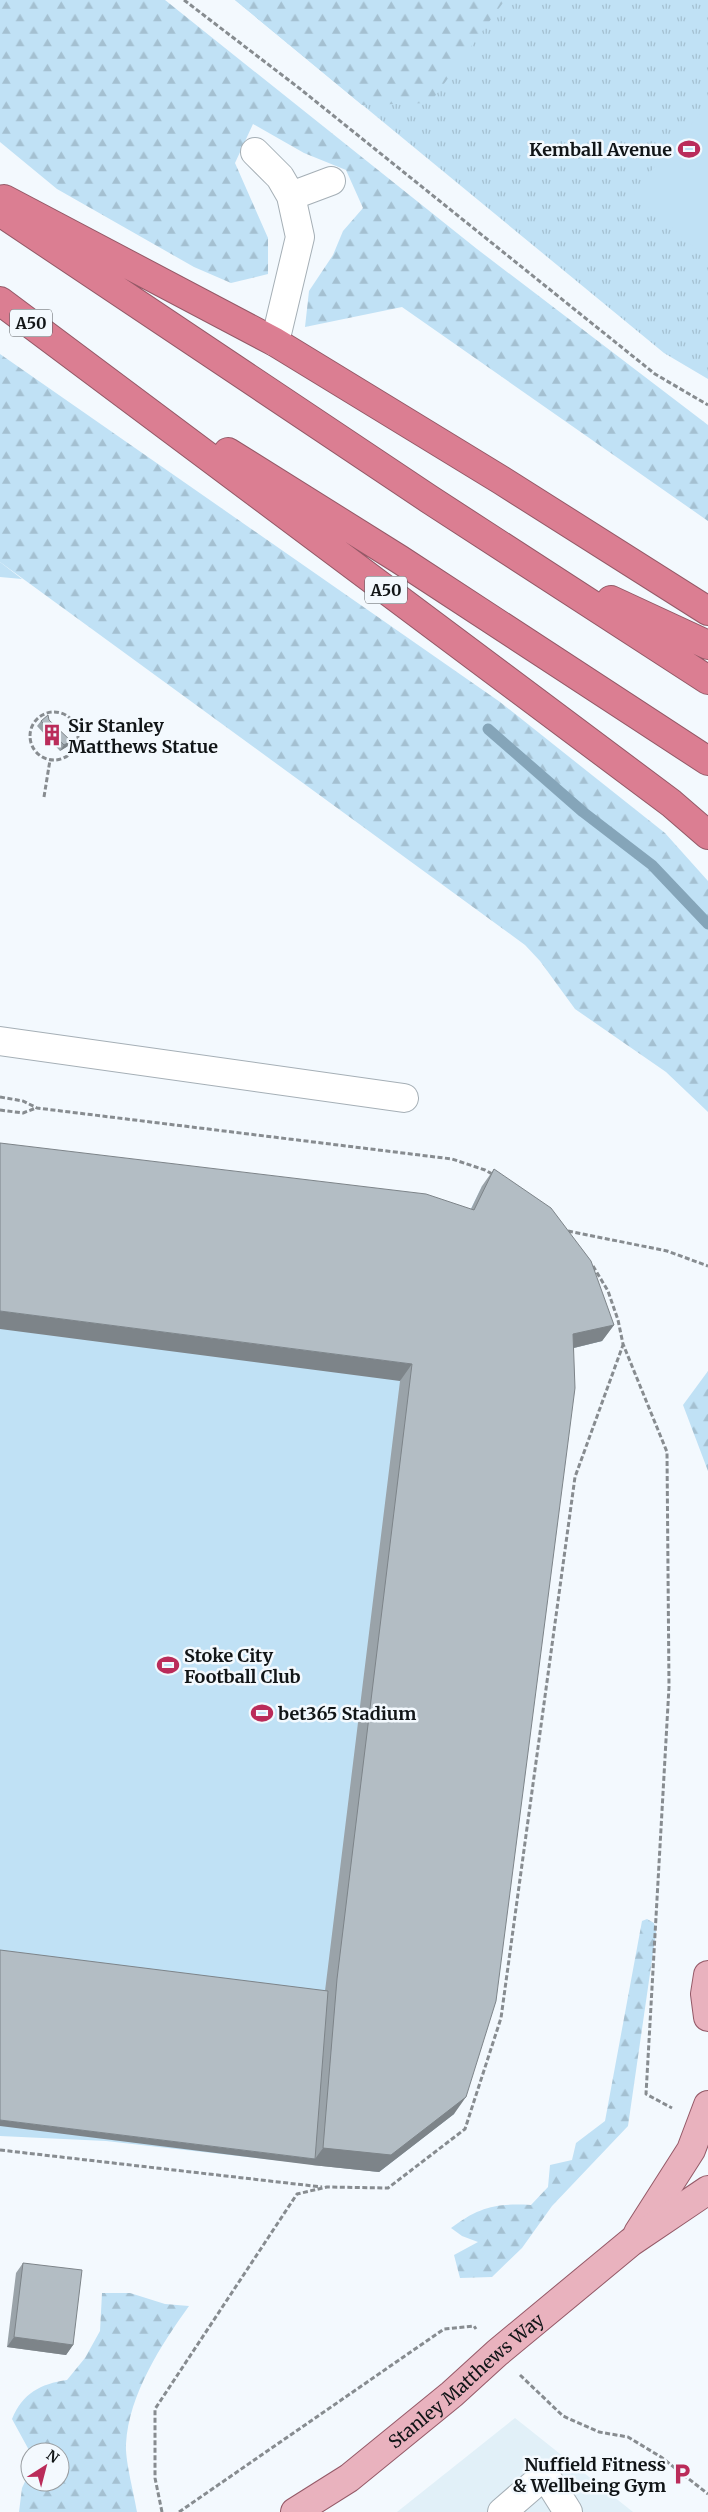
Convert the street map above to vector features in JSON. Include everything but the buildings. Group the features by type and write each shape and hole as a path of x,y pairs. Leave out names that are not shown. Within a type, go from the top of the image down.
{"highway":[{"path":"0,197 275,342 501,480 708,611"},
{"path":"0,212 708,680"},
{"name":"A50","path":"0,301 663,797 708,835"},
{"name":"A50","path":"62,346 399,559 708,761"},
{"path":"528,562 708,645"}],"main road":[{"path":"708,1975 706,1994 708,2017"},
{"name":"Stanley Matthews Way","path":"631,2242 690,2150 704,2115"},
{"name":"Stanley Matthews Way","path":"295,2512 349,2478 452,2394 497,2353 631,2242 708,2190"}],"lane":[{"path":"255,152 280,177 291,196 300,237 275,342"},
{"path":"291,196 331,180"},
{"path":"0,1041 404,1098"},
{"path":"502,2512 545,2475 568,2512"}],"path":[{"path":"184,0 299,88 655,374 708,405"},
{"path":"56,712 69,717 74,723 77,742 68,756 50,760 34,750 30,742 30,734 33,724 40,717 56,712"},
{"path":"44,797 50,760"},
{"path":"0,1097 23,1101 37,1108 452,1159 485,1170 499,1178"},
{"path":"0,1110 23,1113 37,1108"},
{"path":"562,1224 572,1237"},
{"path":"568,1231 668,1251 708,1266"},
{"path":"591,1263 608,1291 618,1320 623,1344 667,1452 670,1688 646,2094 704,2115"},
{"path":"0,2150 327,2187 388,2188 465,2129 501,2018 575,1477 623,1344"},
{"path":"162,2512 155,2478 155,2409 297,2194 327,2187"},
{"path":"179,2512 444,2329 474,2326 497,2353 563,2416 599,2432 628,2437 660,2457 708,2494"}],"shaded area":[{"path":"515,2418 633,2512 397,2512"}],"green space":[{"path":"0,0 165,0 477,249 708,425 708,521 402,307 305,327 309,291 333,255 343,231 363,208 346,170 304,153 253,124 235,163 268,238 268,274 231,283 194,267 57,189 0,142"},
{"path":"235,0 708,0 708,379 664,353"},
{"path":"235,0 505,0 430,103 362,105"},
{"name":"Kemball Avenue","path":"708,105 708,259 632,193"},
{"path":"0,354 500,702 665,833 708,881 708,1112 666,1072 575,1009 540,961 525,945 0,562"},
{"path":"0,562 22,579 0,577"},
{"name":"bet365 Stadium","path":"0,1161 462,1227 482,1186 602,1341 561,1351 484,2018 454,2114 379,2172 106,2141 0,2136"},
{"path":"708,1371 708,1471 683,1405"},
{"path":"647,1919 654,1923 656,1932 628,2126 552,2206 522,2248 492,2277 460,2278 454,2255 478,2242 462,2236 451,2228 470,2215 488,2208 508,2205 531,2205 548,2187 550,2165 572,2160 576,2143 605,2121 642,1921"},
{"path":"102,2293 130,2293 165,2304 189,2306 148,2371 133,2407 128,2425 126,2451 137,2512 19,2512 22,2492 70,2492 70,2442 25,2442 12,2419 16,2410 27,2396 34,2391 49,2384 67,2380 85,2358 100,2331"}],"waterway":[{"path":"488,729 583,812 652,865 708,924"}],"place":[{"name":"Kemball Avenue","path":"689,149"},
{"name":"Sir Stanley Matthews Statue","path":"52,735"},
{"name":"Stoke City Football Club","path":"168,1665"},
{"name":"bet365 Stadium","path":"262,1713"},
{"name":"Nuffield Fitness & Wellbeing Gym","path":"682,2474"}]}
